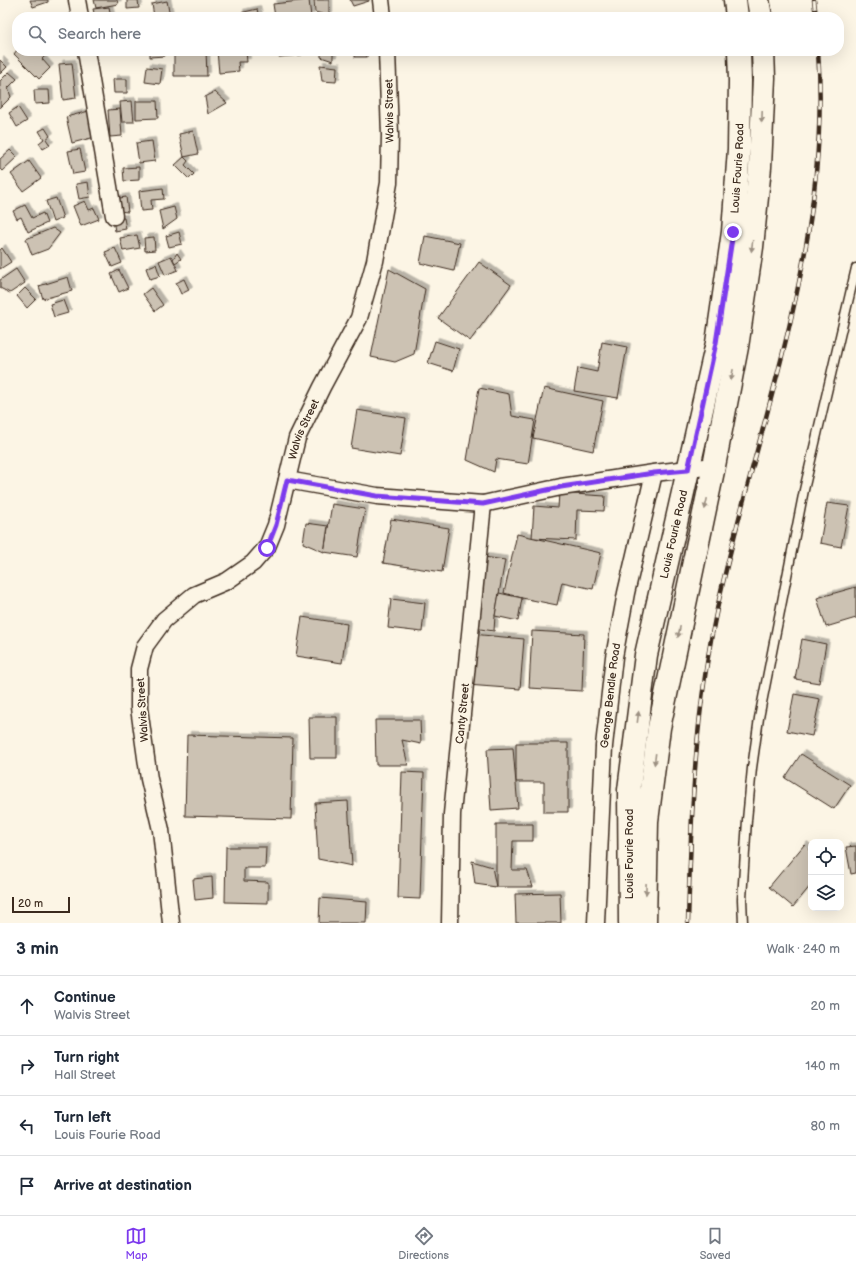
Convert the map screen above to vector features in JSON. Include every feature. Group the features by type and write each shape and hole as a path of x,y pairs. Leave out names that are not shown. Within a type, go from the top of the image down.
{"main road":[{"path":"735,0 736,12"},
{"path":"758,0 759,12"},
{"name":"Louis Fourie Road","path":"630,923 629,790 646,655 716,343 733,232 739,149 739,56"},
{"name":"Louis Fourie Road","path":"645,923 647,821 659,728 714,466 737,347 752,247 760,167 764,78 763,56"}],"street":[{"path":"77,0 79,12"},
{"path":"381,0 382,12"},
{"path":"87,56 114,216"},
{"name":"Walvis Street","path":"171,923 161,830 149,779 139,708 139,669 145,646 164,620 194,595 227,581 253,563 267,548 276,525 297,438 359,318 375,261 389,183 390,135 387,56"},
{"path":"287,480 377,496 483,504 561,487 654,473 714,466"},
{"name":"George Bendle Road","path":"596,923 604,746 614,657 626,593 654,473"},
{"name":"Canty Street","path":"450,923 452,814 483,504"}],"lane":[{"path":"743,923 742,899 747,820 759,718 804,490 856,268"}],"building":[{"path":"30,0 48,0 48,2 33,7"},
{"path":"94,0 117,0 118,4 96,8"},
{"path":"127,0 138,0 139,8 127,9"},
{"path":"309,0 310,12 274,12 273,4"},
{"path":"314,0 329,0 329,12 315,12"},
{"path":"350,0 369,0 369,1 353,6"},
{"path":"167,1 169,12 153,12 152,4"},
{"path":"109,7 110,12 94,12 93,9"},
{"path":"257,9 258,12 244,12"},
{"path":"16,56 45,56 42,59 50,68 39,79"},
{"path":"174,56 206,56 207,76 174,76"},
{"path":"217,56 246,56 247,62 238,62 239,71 219,73"},
{"path":"333,56 333,61 321,57"},
{"path":"355,56 367,56 367,57"},
{"path":"0,60 7,67 0,74"},
{"path":"72,63 76,98 63,100 59,64"},
{"path":"320,65 337,67 336,82 322,81"},
{"path":"147,67 162,69 160,84 145,82"},
{"path":"9,72 17,79 8,88 11,97 0,108 0,81"},
{"path":"113,79 127,79 127,93 114,93"},
{"path":"34,90 49,90 50,103 35,104"},
{"path":"215,92 227,103 208,114 205,97"},
{"path":"132,101 134,122 122,122 120,102"},
{"path":"136,101 157,101 158,118 136,119"},
{"path":"18,107 27,121 17,127 9,113"},
{"path":"120,109 122,136 110,137 108,110"},
{"path":"89,111 95,137 72,143 66,117"},
{"path":"45,128 50,136 46,139 50,145 43,149 39,143 44,139 39,131"},
{"path":"193,131 198,154 184,157 179,134"},
{"path":"152,141 155,161 139,163 136,143"},
{"path":"80,149 85,172 73,174 68,151"},
{"path":"10,150 17,157 2,171 0,169 0,159"},
{"path":"184,157 188,161 185,165 194,174 189,179 175,165"},
{"path":"29,161 41,178 23,191 11,174"},
{"path":"139,167 139,180 124,181 123,168"},
{"path":"88,182 90,197 79,199 76,184"},
{"path":"163,188 164,199 151,200 152,210 141,211 139,191"},
{"path":"126,197 128,212 116,211 114,199"},
{"path":"56,198 63,218 53,222 46,201"},
{"path":"85,201 89,210 94,208 99,219 81,226 73,206"},
{"path":"25,205 32,218 43,213 47,223 28,232 21,217 17,219 13,211"},
{"path":"174,207 177,219 163,229 159,211"},
{"path":"124,218 126,229 115,231 113,220"},
{"path":"53,228 60,233 48,249 32,255 26,239"},
{"path":"179,232 182,244 169,247 166,236"},
{"path":"137,235 140,248 123,251 120,238"},
{"path":"425,236 460,243 454,271 420,263"},
{"path":"154,237 155,250 145,251 144,238"},
{"path":"2,248 11,262 0,269 0,250"},
{"path":"115,248 122,263 112,267 105,252"},
{"path":"177,253 181,259 175,263 173,259"},
{"path":"171,256 178,270 165,275 159,261"},
{"path":"479,262 511,285 470,341 438,318"},
{"path":"156,264 160,276 150,279 146,268"},
{"path":"16,269 25,283 10,293 0,288 0,280"},
{"path":"389,269 425,289 414,354 395,362 371,357"},
{"path":"119,270 128,288 119,292 111,274"},
{"path":"68,277 72,291 43,299 39,286"},
{"path":"184,279 189,290 181,294 176,283"},
{"path":"25,288 36,299 27,308 17,296"},
{"path":"151,288 163,305 155,311 143,294"},
{"path":"63,300 68,313 54,317 50,304"},
{"path":"435,341 459,349 453,371 428,363"},
{"path":"602,342 627,347 618,398 574,391 578,368 597,372"},
{"path":"479,388 509,394 512,416 535,420 528,464 496,459 494,472 467,460"},
{"path":"544,388 603,401 593,451 533,438"},
{"path":"357,410 406,418 400,456 351,448"},
{"path":"559,493 605,496 604,511 577,510 576,540 532,538 534,506 558,508"},
{"path":"827,503 849,506 841,547 820,543"},
{"path":"332,504 365,509 357,557 324,552"},
{"path":"391,519 449,528 442,572 383,563"},
{"path":"306,523 328,526 324,552 303,543"},
{"path":"517,534 601,553 593,589 562,582 557,605 504,593"},
{"path":"484,557 505,560 495,616 494,631 473,628"},
{"path":"856,587 856,618 826,627 817,598"},
{"path":"499,593 522,598 518,621 495,616"},
{"path":"391,599 425,603 422,632 388,628"},
{"path":"302,617 347,624 342,663 296,656"},
{"path":"532,631 584,634 582,691 529,688"},
{"path":"472,634 524,639 520,689 467,685"},
{"path":"802,639 826,644 819,683 795,679"},
{"path":"794,694 820,699 812,736 787,731"},
{"path":"309,717 337,717 337,758 310,758"},
{"path":"375,720 420,720 421,744 402,740 408,765 376,765"},
{"path":"187,735 293,738 291,819 185,816"},
{"path":"516,743 568,743 568,812 544,812 544,782 516,782"},
{"path":"513,748 518,808 491,810 487,749"},
{"path":"801,754 850,785 834,809 785,778"},
{"path":"402,772 424,773 420,899 398,898"},
{"path":"348,801 352,866 318,859 315,803"},
{"path":"496,824 533,824 533,841 513,841 512,870 527,870 533,887 496,887"},
{"path":"804,845 808,849 808,889 793,907 769,887"},
{"path":"856,846 856,873 851,874 846,847"},
{"path":"226,847 266,847 265,868 244,868 244,881 268,882 268,903 225,902"},
{"path":"472,861 492,867 496,887 475,884"},
{"path":"212,877 213,898 195,900 193,879"},
{"path":"560,893 561,923 516,923 515,894"},
{"path":"320,898 367,902 366,923 319,923"}],"railway":[{"path":"814,0 815,12"},
{"path":"688,923 693,801 699,720 704,680 719,600 735,532 772,396 789,328 803,260 814,191 819,122 818,56"}],"route":[{"path":"267,548 276,525 287,480 377,496 483,504 561,487 654,473 688,470 716,343 733,232"}]}
